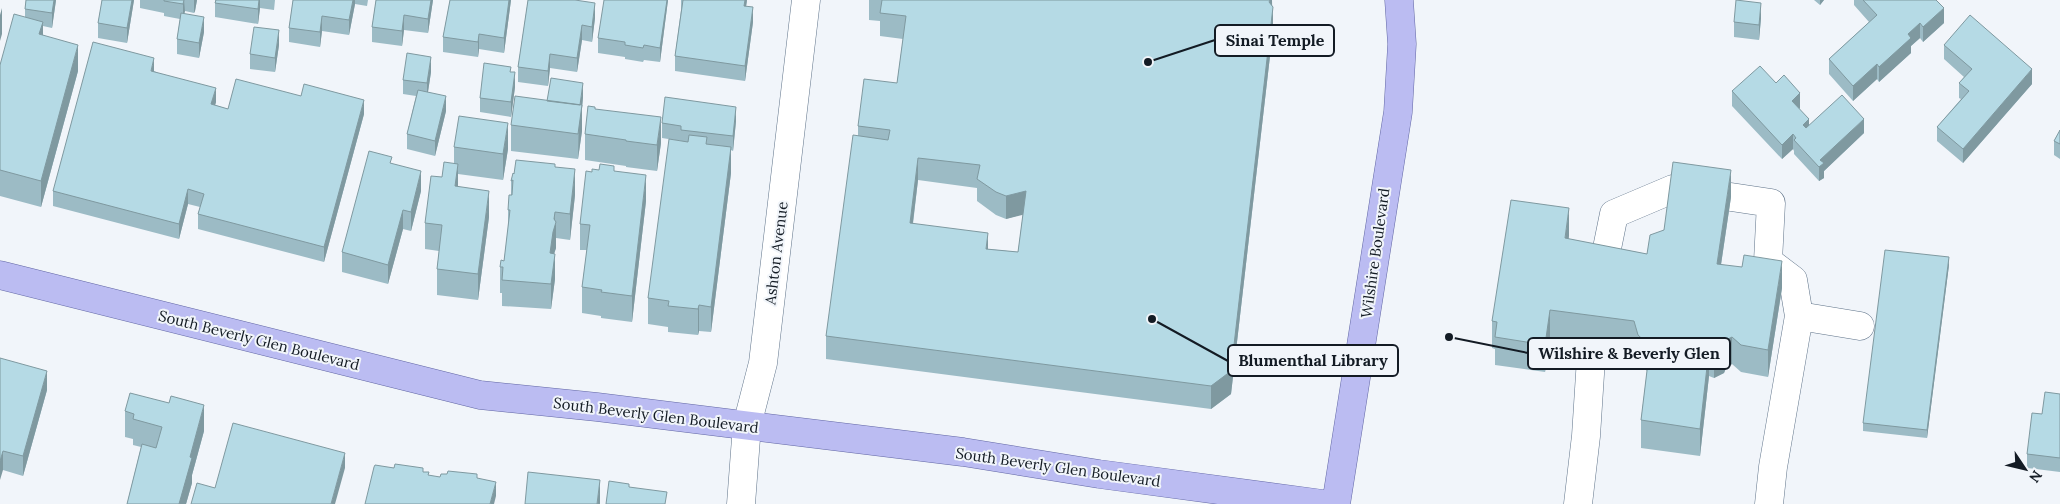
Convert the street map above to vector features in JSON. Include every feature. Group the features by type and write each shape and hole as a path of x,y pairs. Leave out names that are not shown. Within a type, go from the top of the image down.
{"main road":[{"name":"Wilshire Boulevard","path":"1336,504 1398,112 1402,44 1399,0"},
{"name":"South Beverly Glen Boulevard","path":"0,275 480,395 963,452 1099,474 1322,504"}],"street":[{"name":"Ashton Avenue","path":"741,504 747,425 763,362 806,0"},
{"path":"1602,273 1614,214 1673,189"},
{"path":"1732,197 1770,203 1768,261 1793,280 1799,316 1773,468 1769,504"},
{"path":"1799,316 1860,326"},
{"path":"1578,504 1586,436 1592,343"}],"building":[{"path":"26,0 54,0 52,13 25,9"},
{"path":"102,0 132,0 127,28 98,23"},
{"path":"164,0 184,0 183,4"},
{"path":"216,0 259,0 258,9 215,3"},
{"path":"293,0 353,0 349,20 322,16 320,32 289,28"},
{"path":"376,0 431,0 428,19 404,15 402,31 372,27"},
{"path":"450,0 509,0 504,38 479,34 478,42 443,37"},
{"path":"528,0 575,0 595,3 592,27 582,25 577,58 550,54 548,71 518,67"},
{"path":"604,0 667,0 660,48 644,45 643,48 625,45 625,42 598,38"},
{"path":"683,0 745,0 744,6 753,7 745,66 675,56"},
{"path":"882,0 1270,0 1269,2 1273,7 1231,371 1211,386 826,336 853,135 888,140 890,130 858,126 864,79 897,83 906,16 880,13","holes":["918,158 980,165 977,179 996,192 1006,196 1026,191 1018,252 986,249 988,233 910,223"]},
{"path":"1736,0 1761,3 1759,25 1734,22"},
{"path":"1863,0 1936,0 1944,8 1923,27 1920,23 1908,34 1911,38 1879,67 1877,64 1853,86 1829,59 1877,15"},
{"path":"181,13 204,17 199,43 177,39"},
{"path":"14,14 43,22 39,34 78,45 41,181 0,170 0,65"},
{"path":"1970,15 2032,69 1963,149 1937,127 1969,91 1959,83 1972,69 1944,45"},
{"path":"254,27 279,30 275,58 250,54"},
{"path":"93,42 154,58 151,71 216,88 211,104 228,109 236,79 301,96 304,84 364,100 324,247 198,214 204,194 188,189 179,224 53,191"},
{"path":"407,53 431,57 427,83 403,80"},
{"path":"484,63 511,67 510,72 515,72 511,102 480,98"},
{"path":"1760,66 1776,83 1784,75 1800,93 1792,101 1809,119 1803,125 1806,128 1842,95 1864,119 1820,160 1824,163 1819,167 1794,140 1796,138 1793,134 1782,145 1732,91"},
{"path":"551,78 583,83 580,105 547,101"},
{"path":"418,90 446,96 435,141 407,134"},
{"path":"515,96 582,105 578,134 511,125"},
{"path":"665,97 736,107 733,136 681,130 681,126 662,123"},
{"path":"588,106 595,107 595,109 661,117 657,145 585,134"},
{"path":"459,116 508,123 503,154 454,147"},
{"path":"2060,130 2060,144 2054,141"},
{"path":"689,135 707,137 706,144 731,147 711,307 699,305 698,309 668,306 669,301 648,298 669,139 688,142"},
{"path":"369,151 392,157 390,163 421,171 411,212 403,210 388,265 342,252"},
{"path":"516,160 555,164 555,167 575,169 570,214 555,212 554,219 556,222 550,253 555,254 551,284 502,280 503,267 500,267 501,260 504,261 510,210 508,210 509,195 512,195 513,180 511,181"},
{"path":"444,162 458,164 455,186 489,191 478,274 437,269 442,225 425,223 431,176 442,177"},
{"path":"1673,162 1731,170 1717,264 1742,267 1744,255 1782,261 1768,350 1741,345 1732,337 1726,340 1724,346 1714,351 1709,349 1700,429 1641,420 1650,346 1638,335 1634,321 1550,310 1545,345 1495,337 1497,322 1492,321 1511,200 1569,208 1565,238 1647,254 1650,235 1664,230"},
{"path":"600,164 614,166 614,171 646,175 632,296 601,292 602,290 582,287 590,225 580,224 586,171 592,172 592,169 599,170"},
{"path":"1885,250 1949,257 1927,430 1863,423"},
{"path":"0,358 47,371 23,456 3,451 0,461"},
{"path":"2045,392 2060,394 2060,458 2027,454 2032,413 2042,414"},
{"path":"130,393 169,403 171,396 204,405 179,504 127,504 142,444 156,448 162,427 133,419 134,414 125,411"},
{"path":"233,423 345,453 331,504 191,504 197,483 215,488"},
{"path":"395,464 423,468 423,472 429,472 428,475 440,477 441,474 447,474 448,471 477,474 477,478 496,482 490,504 365,504 375,465 394,468"},
{"path":"528,472 600,480 597,504 525,504"},
{"path":"609,481 629,484 629,487 667,492 665,504 606,504"}],"place":[{"name":"Sinai Temple","path":"1148,62"},
{"name":"Blumenthal Library","path":"1152,319"},
{"name":"Wilshire & Beverly Glen","path":"1449,337"}]}
